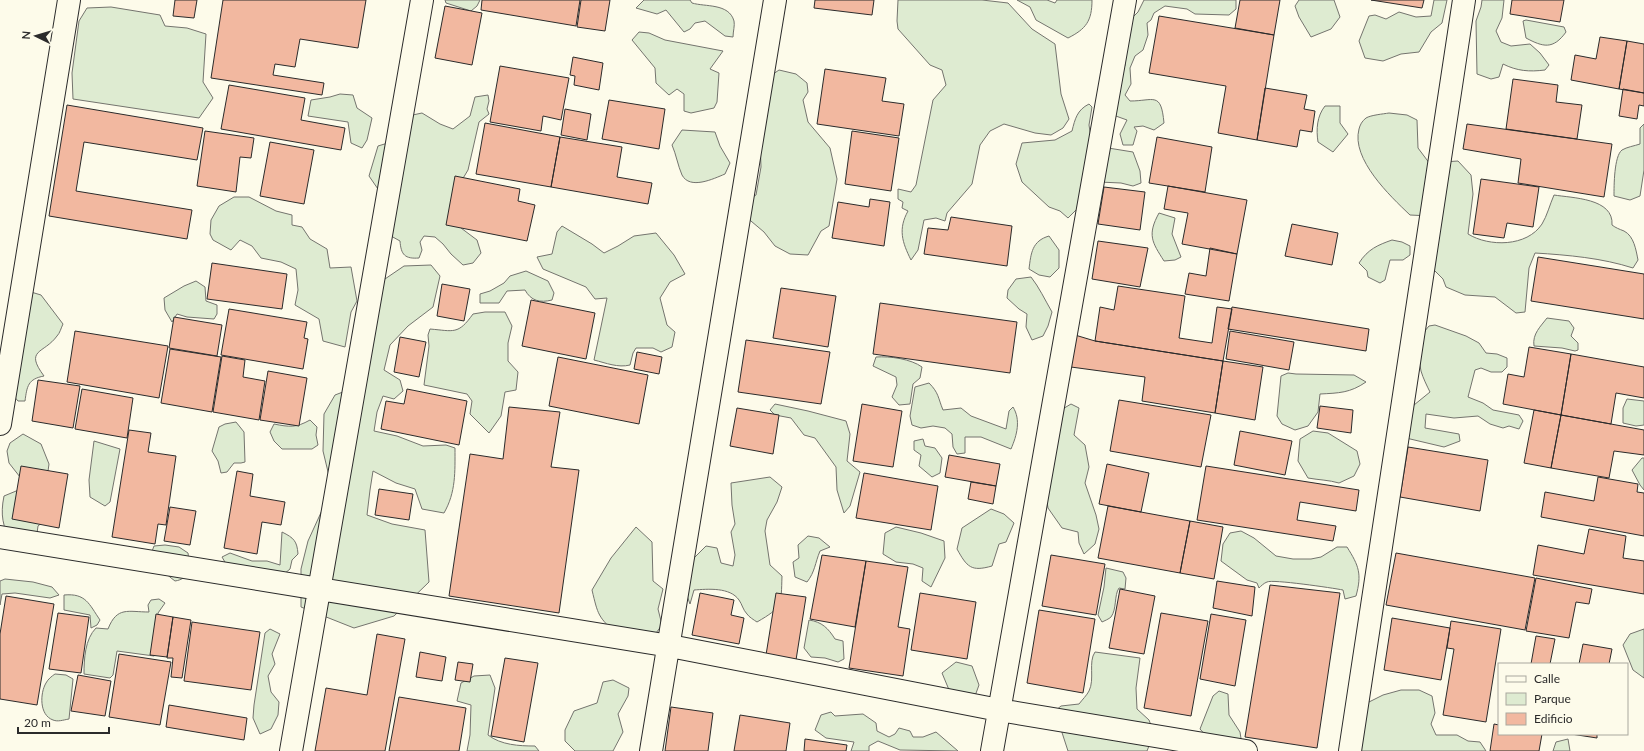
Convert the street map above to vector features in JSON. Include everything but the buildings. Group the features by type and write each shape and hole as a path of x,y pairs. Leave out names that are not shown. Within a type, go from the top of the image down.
{"street":[{"path":"0,424 69,0"},
{"path":"292,751 422,0"},
{"path":"652,751 775,0"},
{"path":"992,751 1125,0"},
{"path":"1350,751 1464,0"},
{"path":"0,537 670,646 999,710 1246,751"}],"green space":[{"path":"445,0 480,0 477,6 471,11 446,3"},
{"path":"644,0 690,0 692,3 722,8 731,15 734,21 733,37 725,36 705,21 695,23 690,29 684,32 666,10 657,14 636,8"},
{"path":"898,0 982,0 1008,3 1032,29 1055,44 1061,94 1069,119 1063,128 1051,135 1035,133 1004,124 990,131 980,145 972,184 947,213 945,221 936,218 924,220 918,250 911,260 902,236 903,224 908,211 902,208 903,202 898,199 898,189 911,192 916,185 933,100 946,85 942,70 930,65 898,29"},
{"path":"1017,0 1047,0 1055,3 1057,0 1092,0 1092,7 1091,14 1084,28 1068,38 1036,20 1030,7"},
{"path":"1144,0 1236,0 1236,9 1229,15 1195,14 1187,9 1165,6 1154,13 1151,20 1147,23 1148,35 1143,50 1135,56 1130,68 1131,84 1125,95 1130,101 1155,100 1158,102 1163,113 1164,123 1154,130 1143,126 1134,127 1137,131 1133,145 1123,145 1120,134 1127,120 1113,115 1117,86 1125,65 1121,49 1127,23 1138,12"},
{"path":"1299,0 1334,0 1340,17 1331,29 1311,37 1299,17 1295,6"},
{"path":"1434,0 1447,0 1442,23 1431,32 1419,52 1401,54 1383,61 1365,58 1359,41 1369,16 1375,15 1386,19 1399,12 1416,17 1431,16"},
{"path":"1482,0 1504,0 1502,18 1496,31 1501,42 1511,46 1530,44 1540,53 1549,65 1545,70 1523,70 1503,64 1499,77 1491,79 1477,74 1476,21"},
{"path":"111,7 160,15 165,26 187,28 206,34 203,82 213,98 199,118 73,99 72,73 79,21 87,8"},
{"path":"1526,20 1564,27 1566,32 1557,42 1543,45 1526,38 1523,21"},
{"path":"639,32 649,33 665,40 723,51 710,69 719,73 717,102 714,108 691,113 684,111 684,94 677,89 669,95 656,83 655,68 632,40"},
{"path":"779,70 796,74 807,83 808,92 803,100 808,122 830,148 837,179 829,226 821,231 808,255 790,254 775,246 764,232 745,216 744,202 756,195 761,167 760,140 766,79"},
{"path":"340,94 353,95 357,108 372,118 367,140 362,148 351,143 348,122 308,116 311,100"},
{"path":"488,95 489,101 487,109 489,114 479,122 468,170 459,185 461,228 477,240 481,253 473,263 463,265 435,237 424,236 420,242 422,250 419,258 407,257 401,250 400,241 391,236 391,208 369,176 378,146 401,139 408,116 422,113 440,124 453,129 470,116 475,97"},
{"path":"1089,104 1092,107 1089,125 1091,138 1081,205 1068,218 1060,211 1049,207 1022,182 1016,164 1022,143 1055,140 1072,131 1079,112"},
{"path":"1325,106 1340,106 1340,123 1348,134 1333,152 1318,142 1318,123 1320,114"},
{"path":"1389,113 1407,115 1417,120 1418,148 1436,172 1443,162 1458,161 1471,175 1473,194 1468,234 1486,241 1497,243 1518,241 1535,232 1542,224 1554,195 1571,197 1599,204 1606,209 1611,216 1612,225 1630,236 1634,244 1638,260 1633,268 1585,258 1535,253 1529,268 1525,312 1516,313 1495,297 1465,295 1446,287 1443,279 1429,265 1430,216 1410,215 1392,198 1374,176 1366,164 1361,152 1358,141 1359,129 1362,122 1366,118 1374,115"},
{"path":"1644,124 1644,170 1640,196 1630,200 1614,196 1615,172 1619,153 1624,149 1640,144 1640,128"},
{"path":"682,130 715,132 720,146 730,163 725,174 696,183 690,182 682,175 672,145"},
{"path":"1102,147 1133,152 1140,171 1141,183 1133,186 1121,183 1099,182"},
{"path":"234,197 249,197 276,211 292,215 292,225 302,227 310,239 327,249 330,268 351,267 357,301 351,312 345,347 323,341 319,319 295,305 298,290 296,269 281,262 261,258 252,246 240,240 231,250 213,240 210,234 211,220 219,206"},
{"path":"1159,213 1175,218 1172,234 1181,257 1175,260 1164,261 1156,249 1152,238 1153,227"},
{"path":"562,226 604,253 634,236 656,233 674,255 685,274 670,282 660,298 667,325 675,332 672,347 661,352 653,348 636,348 630,365 626,366 612,365 594,360 607,298 595,299 586,287 543,269 537,257 552,254 557,232"},
{"path":"1049,236 1059,250 1059,268 1050,277 1039,275 1029,269 1033,248 1043,238"},
{"path":"1392,240 1402,242 1410,246 1410,255 1403,260 1390,260 1385,280 1380,283 1368,277 1367,271 1359,263 1366,254 1374,248"},
{"path":"431,265 440,276 433,307 408,326 390,345 384,370 400,380 403,391 394,399 383,396 377,412 374,431 397,436 423,446 446,445 455,448 455,474 453,490 444,513 422,509 415,489 396,483 373,471 367,515 392,524 425,530 429,582 394,616 354,628 301,607 301,569 308,541 324,506 329,476 323,451 324,414 335,395 364,384 382,281 404,266"},
{"path":"526,271 548,281 554,293 552,300 540,301 533,299 525,290 507,291 499,303 480,303 480,294 490,291 504,283 510,276"},
{"path":"1031,277 1052,312 1043,336 1032,340 1026,327 1027,314 1007,298 1008,290 1016,279"},
{"path":"196,281 205,287 206,301 217,305 217,314 214,319 187,317 177,314 172,322 165,310 164,298 184,286"},
{"path":"31,292 41,295 63,324 58,335 36,356 38,367 44,376 31,381 25,401 18,401 0,380"},
{"path":"485,312 505,312 512,326 508,343 508,361 518,372 516,390 505,392 501,416 489,433 470,414 472,401 467,394 424,385 429,346 428,335 430,329 450,331 459,329 473,314"},
{"path":"1547,318 1569,321 1574,328 1571,336 1578,343 1578,350 1575,351 1562,348 1534,346 1534,338"},
{"path":"1435,325 1466,336 1479,343 1486,353 1497,354 1507,358 1507,367 1502,372 1491,372 1481,368 1475,370 1468,397 1483,403 1493,410 1519,415 1523,421 1519,429 1509,426 1503,428 1490,424 1478,416 1454,418 1426,414 1425,428 1459,434 1460,441 1444,447 1406,438 1398,430 1414,405 1430,392 1421,371 1420,347 1426,330 1429,326"},
{"path":"876,357 900,359 912,362 922,367 920,378 913,384 910,404 899,405 892,397 897,385 896,377 873,366"},
{"path":"1288,373 1354,375 1366,382 1344,392 1320,394 1318,412 1308,426 1295,430 1282,424 1277,416 1281,376"},
{"path":"929,383 937,393 943,410 961,408 971,416 1006,429 1009,411 1013,407 1017,417 1017,428 1011,449 981,437 965,437 965,453 957,454 953,447 952,434 945,428 933,426 921,428 912,425 910,416 915,387"},
{"path":"1627,399 1644,401 1644,425 1636,426 1623,423 1623,408"},
{"path":"775,404 846,421 850,434 847,461 860,472 850,506 844,513 837,490 836,467 815,438 804,435 791,418 775,415 770,410"},
{"path":"1071,404 1079,408 1074,435 1085,445 1089,467 1085,483 1096,515 1099,529 1095,544 1084,554 1079,543 1078,532 1062,528 1048,508 1046,496 1056,413"},
{"path":"310,420 317,427 316,435 318,445 312,449 282,449 274,441 270,432 274,424 292,426"},
{"path":"236,422 244,432 245,462 234,463 227,472 221,473 218,461 212,451 219,427"},
{"path":"1313,431 1328,433 1357,451 1360,464 1354,476 1339,483 1308,478 1298,461 1300,439"},
{"path":"23,434 41,444 49,464 46,485 50,516 38,526 35,548 11,544 4,526 2,515 4,496 21,489 20,477 9,463 7,451 10,443"},
{"path":"923,439 925,446 935,448 942,458 940,473 932,477 919,466 921,455 914,450 914,441"},
{"path":"94,441 120,449 110,502 105,506 90,497 89,480"},
{"path":"1642,458 1644,458 1644,490 1632,470"},
{"path":"770,477 782,487 777,502 767,520 765,531 770,565 782,576 781,599 779,604 772,613 757,622 744,611 739,600 735,596 724,591 712,589 694,590 690,604 686,593 693,559 706,546 717,548 721,563 733,566 735,555 731,532 735,524 731,483"},
{"path":"991,509 1004,514 1014,523 1006,542 999,544 992,566 985,568 974,568 967,564 957,549 962,528"},
{"path":"636,527 652,542 653,581 663,589 658,609 662,625 656,633 617,634 602,619 592,590 611,558"},
{"path":"896,527 921,533 944,541 945,558 931,587 922,581 923,568 913,564 896,562 883,554 885,533"},
{"path":"1241,531 1254,538 1276,556 1293,559 1311,559 1321,557 1337,547 1347,547 1357,565 1358,570 1359,582 1356,596 1345,599 1343,590 1271,581 1259,588 1257,583 1247,580 1221,561 1223,544 1230,533"},
{"path":"282,532 294,540 297,546 298,554 292,560 290,569 284,574 229,569 222,557 230,553 252,561 267,561 280,565"},
{"path":"808,536 819,538 830,547 820,551 813,571 807,582 795,577 793,562 799,558 798,545"},
{"path":"165,545 179,547 188,553 188,571 184,578 180,580 175,581 168,575 151,554 154,546"},
{"path":"1106,568 1123,572 1126,578 1125,589 1119,588 1117,591 1113,614 1110,618 1102,622 1098,615 1104,587"},
{"path":"5,579 33,582 52,587 59,595 50,598 15,593 2,594 0,605 0,581"},
{"path":"64,595 77,596 86,601 100,620 97,625 91,628 90,615 64,610"},
{"path":"159,599 165,603 158,613 159,652 154,656 117,651 113,675 110,678 84,674 87,643 96,628 108,629 115,617 124,612 149,612 148,605 151,600"},
{"path":"809,620 821,624 835,639 843,641 844,659 838,662 825,658 811,657 804,648"},
{"path":"270,629 280,634 272,654 275,664 268,676 271,692 279,702 278,715 271,729 260,734 253,718 254,705 265,633"},
{"path":"1644,629 1644,678 1633,670 1623,645 1630,634"},
{"path":"1095,652 1140,658 1136,688 1137,709 1149,720 1154,733 1147,751 1068,751 1055,711 1061,706 1079,704 1088,693 1091,686 1092,661"},
{"path":"956,662 972,666 979,685 975,696 952,697 942,673"},
{"path":"55,674 66,675 73,679 69,719 59,721 53,720 45,714 42,703 44,687 48,680"},
{"path":"490,675 495,688 488,735 504,743 535,746 539,751 467,751 470,735 471,705 457,701 461,683 474,676"},
{"path":"613,680 629,688 628,696 618,714 623,732 613,751 575,751 565,741 565,730 574,711 597,703 603,682"},
{"path":"1401,690 1419,690 1432,696 1435,713 1431,724 1436,735 1457,735 1468,741 1480,742 1486,751 1354,751 1365,704 1383,695"},
{"path":"1219,691 1228,694 1229,715 1240,732 1242,745 1209,739 1200,729 1213,696"},
{"path":"831,712 835,716 863,714 876,723 877,731 889,737 895,734 899,728 910,731 913,737 923,737 936,732 958,751 900,750 878,741 869,746 869,751 851,751 854,742 826,738 815,730 821,715"},
{"path":"1568,739 1570,751 1553,751 1556,742"}]}
